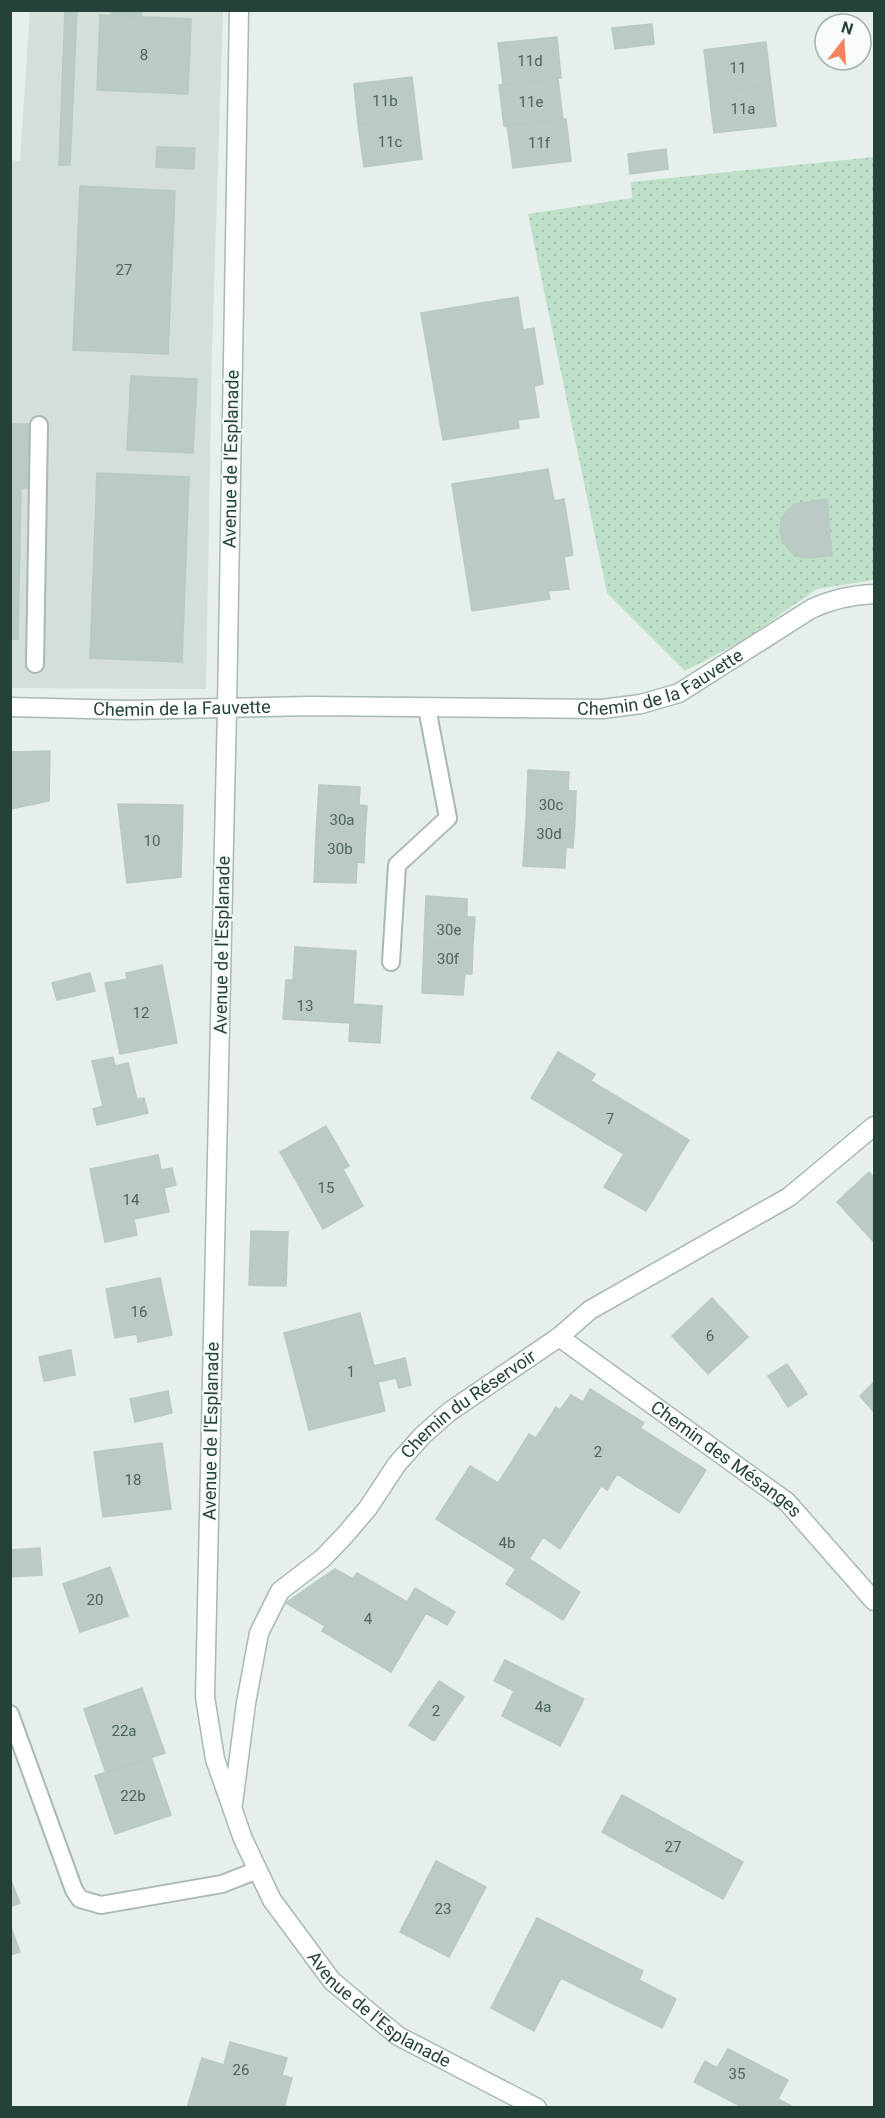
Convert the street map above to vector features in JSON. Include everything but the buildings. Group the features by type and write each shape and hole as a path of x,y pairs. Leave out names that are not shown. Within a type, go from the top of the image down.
{"street":[{"name":"Avenue de l'Esplanade","path":"239,10 227,708 205,1697 215,1759 232,1810 258,1870 272,1900 332,1980 398,2036 537,2108"},
{"name":"Chemin de la Fauvette","path":"10,707 128,710 310,706 602,709 641,704 679,693 695,685 811,609 831,600 853,595 874,594"},
{"name":"Chemin du Réservoir","path":"232,1810 246,1703 259,1633 280,1591 323,1558 345,1535 368,1508 397,1464 423,1435 449,1412 559,1337 590,1310 789,1197 874,1126"},
{"name":"Chemin des Mésanges","path":"559,1337 787,1502 874,1601"}],"lane":[{"path":"34,664 39,425"},
{"path":"391,962 397,865 448,818 427,708"},
{"path":"10,1714 74,1890 80,1899 101,1905 222,1884 258,1870"}],"shaded area":[{"path":"30,11 223,11 212,348 206,689 11,688 10,160 20,161"}],"green space":[{"path":"874,157 874,580 817,589 742,641 685,671 607,593 528,214 632,198 631,182"}]}
